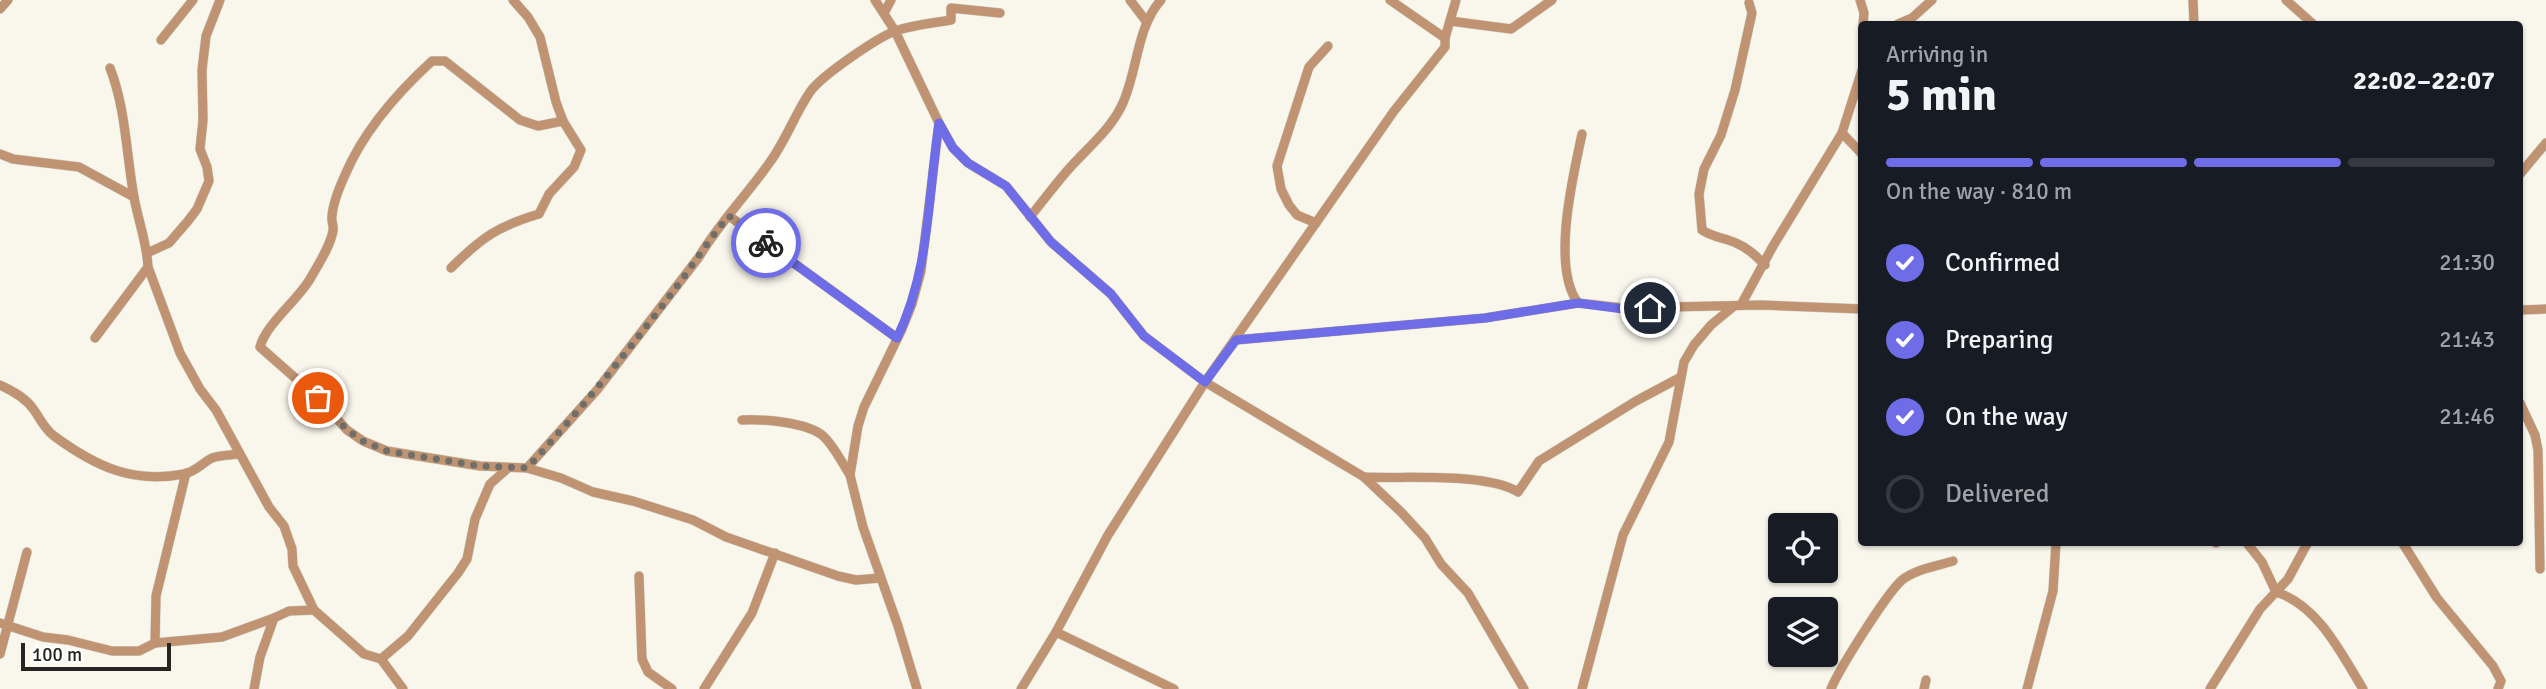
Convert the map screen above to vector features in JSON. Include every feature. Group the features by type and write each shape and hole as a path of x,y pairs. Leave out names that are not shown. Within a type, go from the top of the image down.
{"street":[{"path":"0,9 8,0"},
{"path":"161,40 193,0"},
{"path":"147,253 169,243 188,221 197,209 209,181 208,167 200,149 203,120 202,70 206,36 220,0"},
{"path":"450,268 477,242 496,230 539,214 549,194 574,167 581,150 563,121 540,37 513,0"},
{"path":"875,0 895,31 953,148 983,173 1006,186 1051,242 1111,294 1144,336 1205,382 1364,477 1425,538 1441,564 1468,593 1524,689"},
{"path":"884,13 891,0"},
{"path":"1130,0 1146,21"},
{"path":"1030,218 1116,116 1136,63 1146,21 1161,0"},
{"path":"1390,0 1445,38"},
{"path":"1021,689 1056,632 1108,534 1205,382 1394,111 1445,47 1445,38 1457,0"},
{"path":"1450,21 1511,29 1552,0"},
{"path":"1860,0 1863,21"},
{"path":"1906,21 1932,0"},
{"path":"2193,0 2194,21"},
{"path":"2286,0 2310,21"},
{"path":"1749,3 1752,13 1738,77 1721,135 1704,169 1699,206 1702,230 1738,243 1750,250 1765,265"},
{"path":"527,468 617,364 699,257 712,235 774,157 812,89 839,65 895,31 951,20 951,8 1000,13"},
{"path":"1316,223 1293,210 1281,189 1277,166 1309,67 1328,46"},
{"path":"563,121 538,126 520,120 445,61 432,61 380,115 363,140 344,175 332,217 334,228 331,240 309,282 263,336 260,347 318,398 347,430 363,441 387,451 508,468 527,468 561,478 593,492 633,501 693,520 726,537 838,576 856,580 880,578"},
{"path":"110,68 119,90 134,197 148,267 180,353 200,389 216,410 269,507 284,526 292,549 293,566 314,610 364,654 381,659 402,689"},
{"path":"1582,689 1623,535 1668,442 1684,362 1711,325 1737,306 1765,265 1773,246 1842,133 1858,83"},
{"path":"850,475 864,407 912,304 921,271 939,123"},
{"path":"1842,133 1858,150"},
{"path":"1578,303 1571,293 1566,275 1565,244 1574,171 1582,134"},
{"path":"2523,170 2546,143"},
{"path":"0,154 13,159 79,167 134,197"},
{"path":"729,216 897,338"},
{"path":"95,338 148,267"},
{"path":"1236,340 1485,318 1578,303 1623,309 1737,306 1858,309"},
{"path":"2523,310 2546,309"},
{"path":"1364,477 1486,481 1507,485 1518,492 1539,461 1636,401 1681,377"},
{"path":"0,385 15,391 27,402 46,430 99,464 133,477 162,477 186,472 199,469 212,458 239,454"},
{"path":"2523,409 2535,435 2538,450 2540,569"},
{"path":"742,420 761,419 816,432 825,437 850,475 863,527 917,689"},
{"path":"381,659 408,636 458,573 467,559 475,519 490,484 508,468"},
{"path":"155,643 156,596 186,472"},
{"path":"2027,689 2053,592 2056,546"},
{"path":"2249,546 2262,562 2276,592 2304,605 2363,689"},
{"path":"2210,689 2260,609 2288,579 2306,546"},
{"path":"2404,546 2437,598 2493,666 2501,681 2498,689"},
{"path":"0,654 4,625 27,552"},
{"path":"704,689 752,613 775,553"},
{"path":"1831,689 1875,617 1903,580 1925,569 1953,561"},
{"path":"639,576 642,659 648,672 672,689"},
{"path":"4,625 43,637 112,651 139,651 155,643 222,637 289,611 314,610"},
{"path":"254,689 260,657 274,618"},
{"path":"1056,632 1174,689"}],"way so far":[{"path":"318,398 347,430 363,441 387,451 480,466 527,468 624,355 699,257 712,235 729,216 766,243"}],"route":[{"path":"766,243 897,338 912,304 921,271 939,123 953,148 968,163 1006,186 1051,242 1124,307 1144,336 1205,382 1236,340 1485,318 1578,303 1623,309 1650,308"}]}
